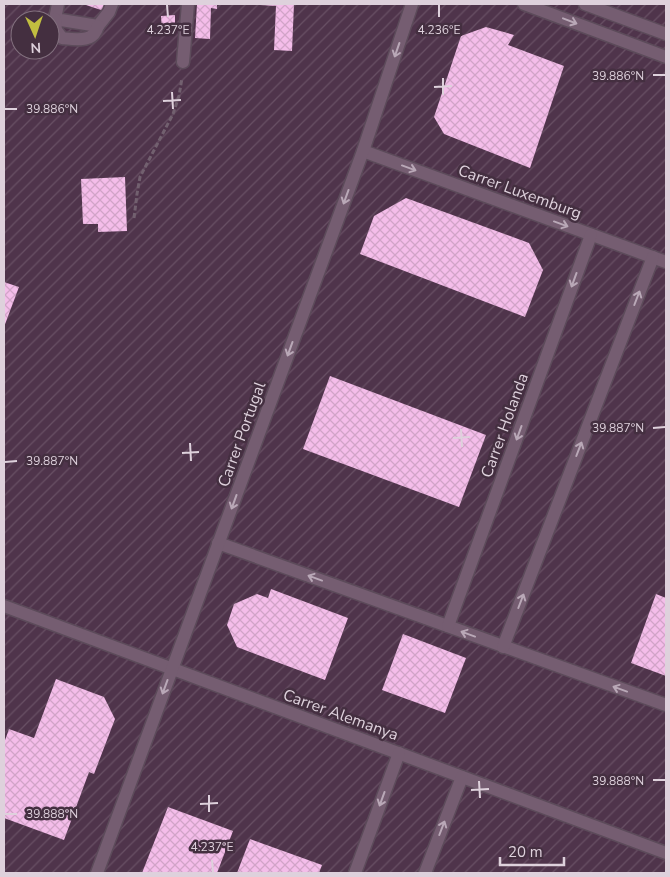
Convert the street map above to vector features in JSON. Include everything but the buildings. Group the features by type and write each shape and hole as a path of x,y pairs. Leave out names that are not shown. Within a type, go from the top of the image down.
{"street":[{"path":"58,4 55,19 98,26 109,12 112,4"},
{"path":"183,62 188,4"},
{"name":"Carrer Portugal","path":"97,873 363,151 412,4"},
{"path":"524,4 666,57"},
{"path":"585,4 666,34"},
{"name":"Carrer Luxemburg","path":"363,151 666,262"},
{"name":"Carrer Holanda","path":"448,626 591,235"},
{"path":"503,646 653,257"},
{"path":"218,543 666,706"},
{"name":"Carrer Alemanya","path":"4,606 666,853"},
{"path":"355,873 399,754"},
{"path":"425,873 462,777"}],"path":[{"path":"134,218 140,177 173,114 180,96 183,62"}],"shaded area":[{"path":"4,4 666,4 666,873 4,873"}]}
